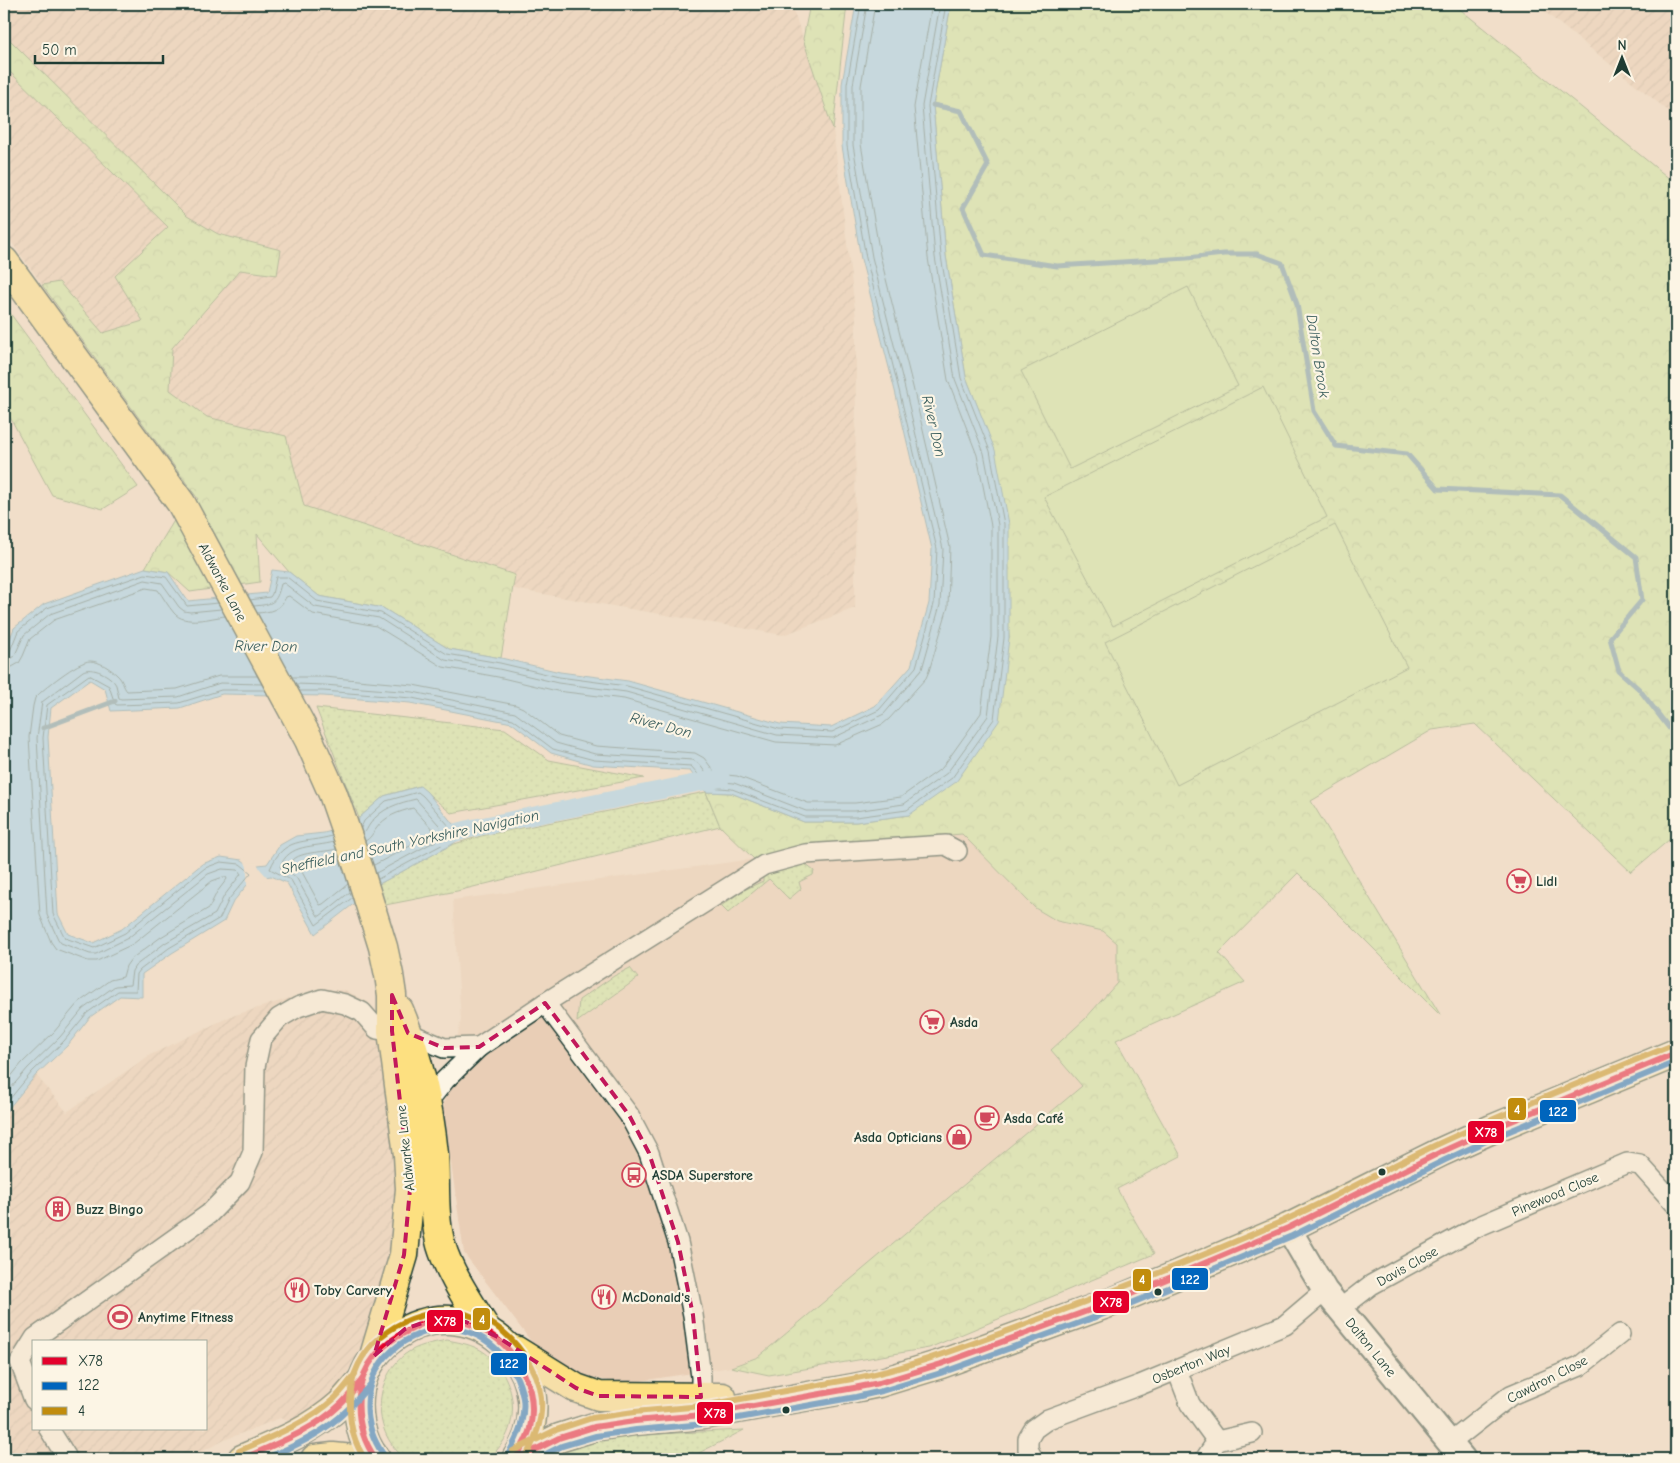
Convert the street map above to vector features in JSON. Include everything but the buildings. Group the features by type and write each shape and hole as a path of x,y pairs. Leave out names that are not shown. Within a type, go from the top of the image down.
{"main road":[{"name":"Aldwarke Lane","path":"4,261 181,503 309,740 333,794 359,870 383,947 400,1032 410,1189 404,1255 374,1356"},
{"name":"Aldwarke Lane","path":"400,1032 415,1053 426,1104 434,1154 437,1216 441,1244 446,1261 486,1329"},
{"path":"516,1459 559,1438 594,1428 634,1421 703,1415 879,1383 950,1360 1112,1302 1288,1228 1441,1152 1676,1053"},
{"path":"376,1459 363,1437 359,1421 358,1399 362,1380 374,1356 388,1341 405,1329 425,1322 448,1320 466,1322 486,1329 509,1347 576,1388 599,1396 811,1395"},
{"path":"509,1347 521,1362 529,1380 533,1399 528,1437 516,1459"},
{"path":"242,1459 301,1432 341,1403 362,1380"},
{"path":"315,1459 333,1457 353,1459"}],"street":[{"path":"426,1104 445,1080 479,1047 545,1002 764,865 805,854 946,845 957,851"},
{"path":"34,1340 209,1214 240,1182 253,1152 256,1067 261,1039 278,1018 298,1007 322,999 345,1004 362,1012 378,1030 400,1032 444,1048 479,1047"},
{"path":"545,1002 629,1115 650,1153 678,1242 693,1315 701,1377 701,1397"},
{"name":"Pinewood Close","path":"1477,1227 1627,1162 1634,1162 1640,1165 1676,1205"},
{"name":"Davis Close","path":"1340,1310 1371,1285 1477,1227"},
{"name":"Dalton Lane","path":"1288,1228 1325,1291 1457,1454"},
{"name":"Osberton Way","path":"1033,1459 1028,1449 1028,1439 1034,1429 1048,1419 1176,1370 1285,1325 1325,1291"},
{"name":"Cawdron Close","path":"1457,1454 1510,1395 1580,1366 1620,1334"},
{"path":"32,1343 20,1362 32,1395"},
{"path":"1176,1370 1190,1404 1217,1441"},
{"path":"50,1430 66,1456 61,1459"},
{"path":"1205,1459 1217,1441 1252,1434"}],"highlighted area":[{"path":"392,995 408,1033 444,1048 479,1047 545,1003 629,1115 649,1153 678,1242 693,1315 701,1397 599,1396 576,1388 498,1337 466,1322 425,1322 405,1329 374,1356 404,1255 410,1189 392,1031"}],"shaded area":[{"path":"4,4 791,4 832,121 856,318 855,608 783,635 519,590 314,538 150,432 4,232"},
{"path":"1535,4 1676,4 1676,117"},
{"path":"962,834 1035,908 1057,921 1103,931 1117,943 1117,983 1085,1019 1051,1050 1082,1086 758,1357 731,1367 621,1384 582,1375 533,1344 464,1253 443,1108 461,1020 453,900 754,859 798,847"},
{"path":"345,990 367,1002 384,1075 399,1191 396,1242 369,1332 341,1384 296,1424 280,1418 227,1439 187,1459 4,1459 4,1114 36,1075 67,1112 150,1055 229,1017 313,991"}],"green space":[{"path":"810,4 847,4 833,130 803,39"},
{"path":"951,4 1449,4 1456,6 1676,184 1676,834 1631,872 1475,724 1432,730 1311,801 1441,1016 1298,873 1219,953 1245,982 1116,1040 1181,1156 1117,1189 1154,1254 929,1348 769,1375 731,1367 758,1357 1082,1086 1051,1050 1085,1019 1117,983 1117,943 1103,931 1057,921 1035,908 962,834 799,847 754,859 720,826 706,792 731,793 804,822 856,822 909,815 1009,638 995,452 966,377 946,256 933,105"},
{"path":"4,34 187,216 218,234 281,250 277,275 240,270 172,348 170,390 207,417 286,436 304,506 515,575 501,658 449,649 383,608 319,596 289,572 257,534 260,582 190,592 168,572 145,568 175,519 198,499 42,285 59,282 103,333 143,321 115,276 168,227 4,66"},
{"path":"1188,287 1238,386 1070,469 1021,371"},
{"path":"4,305 138,487 103,509 52,495 4,406"},
{"path":"1263,387 1327,517 1113,626 1044,497"},
{"path":"1335,525 1407,667 1177,785 1105,642"},
{"path":"316,708 505,729 549,760 644,778 451,813 419,786 384,796 359,818"},
{"path":"706,792 720,826 457,891 375,907 379,884 451,845 481,836"},
{"path":"805,864 814,871 813,875 799,882 801,889 789,899 769,879 728,913 721,906 742,891 763,881 763,876"},
{"path":"630,968 638,978 577,1022 579,1000 614,976"},
{"path":"447,1340 481,1350 500,1368 507,1381 511,1395 511,1423 498,1449 487,1459 406,1459 387,1436 382,1422 380,1408 386,1379 404,1355 425,1345"},
{"path":"744,1430 687,1459 551,1459 583,1443 634,1435"}],"water":[{"name":"River Don","path":"856,4 951,4 933,105 946,256 966,377 995,450 1009,524 1009,638 999,721 956,782 909,815 856,822 804,822 731,793 706,792 690,771 593,765 551,753 512,723 410,703 323,696 222,694 180,708 111,711 105,689 90,680 51,708 48,737 58,914 68,934 93,943 122,929 202,864 221,857 242,860 250,866 267,864 280,845 296,836 324,833 358,824 359,818 384,796 420,786 453,824 465,826 466,835 379,884 315,934 287,883 271,876 252,879 233,902 224,921 142,974 142,997 120,996 90,1017 68,1045 36,1075 4,1114 4,655 14,628 44,604 145,568 168,572 188,601 267,593 272,570 289,572 319,596 383,608 449,649 501,658 560,672 628,681 780,724 831,727 875,706 911,666 929,603 932,549 895,391 861,259 842,146 842,84"}],"pier":[{"path":"243,857 251,863 257,863 269,879 253,882 247,887 247,867"}],"waterway":[{"name":"Dalton Brook","path":"933,105 961,111 988,165 963,208 984,255 1057,266 1224,254 1257,254 1282,263 1297,304 1314,411 1336,446 1407,454 1438,489 1560,495 1636,557 1642,600 1610,638 1619,671 1639,689 1676,737"},
{"path":"43,728 115,701"},
{"name":"Sheffield and South Yorkshire Navigation","path":"443,836 473,828 721,778"}],"transit line":[{"name":"4","path":"513,1451 556,1430 592,1418 702,1406 852,1379 915,1363 956,1349 1184,1263 1303,1212 1419,1153 1467,1131 1673,1045"},
{"name":"X78","path":"517,1459 559,1438 594,1427 703,1415 854,1388 879,1383 941,1364 1112,1302 1288,1228 1441,1152 1676,1053"},
{"name":"122","path":"536,1459 562,1446 596,1436 636,1430 705,1424 856,1397 944,1372 1115,1310 1292,1236 1495,1137 1676,1062"},
{"name":"4","path":"365,1459 356,1443 352,1426 350,1408 355,1372 363,1356 388,1331 404,1322 438,1312 464,1313 489,1322 516,1344 530,1364 539,1387 541,1415 535,1437 525,1459"},
{"name":"X78","path":"376,1459 364,1436 359,1412 359,1395 364,1373 376,1355 400,1335 426,1323 452,1321 475,1326 491,1335 505,1346 525,1375 530,1392 532,1410 529,1432 516,1459"},
{"name":"122","path":"383,1454 372,1434 368,1412 371,1382 378,1368 387,1356 411,1338 425,1332 455,1329 480,1337 490,1344 500,1353 515,1374 520,1386 523,1407 519,1432 508,1455"},
{"name":"4","path":"239,1451 289,1429 313,1415 335,1398 355,1374"},
{"name":"X78","path":"242,1459 307,1429 341,1404 362,1380"},
{"name":"122","path":"264,1459 319,1432 339,1418 369,1386"}],"place":[{"name":"Lidl","path":"1519,881"},
{"name":"Asda","path":"932,1022"},
{"name":"Asda Café","path":"987,1118"},
{"name":"Asda Opticians","path":"959,1137"},
{"name":"ASDA Superstore","path":"634,1175"},
{"name":"Buzz Bingo","path":"58,1209"},
{"name":"Toby Carvery","path":"297,1290"},
{"name":"McDonald's","path":"604,1297"},
{"name":"Anytime Fitness","path":"120,1317"}]}
